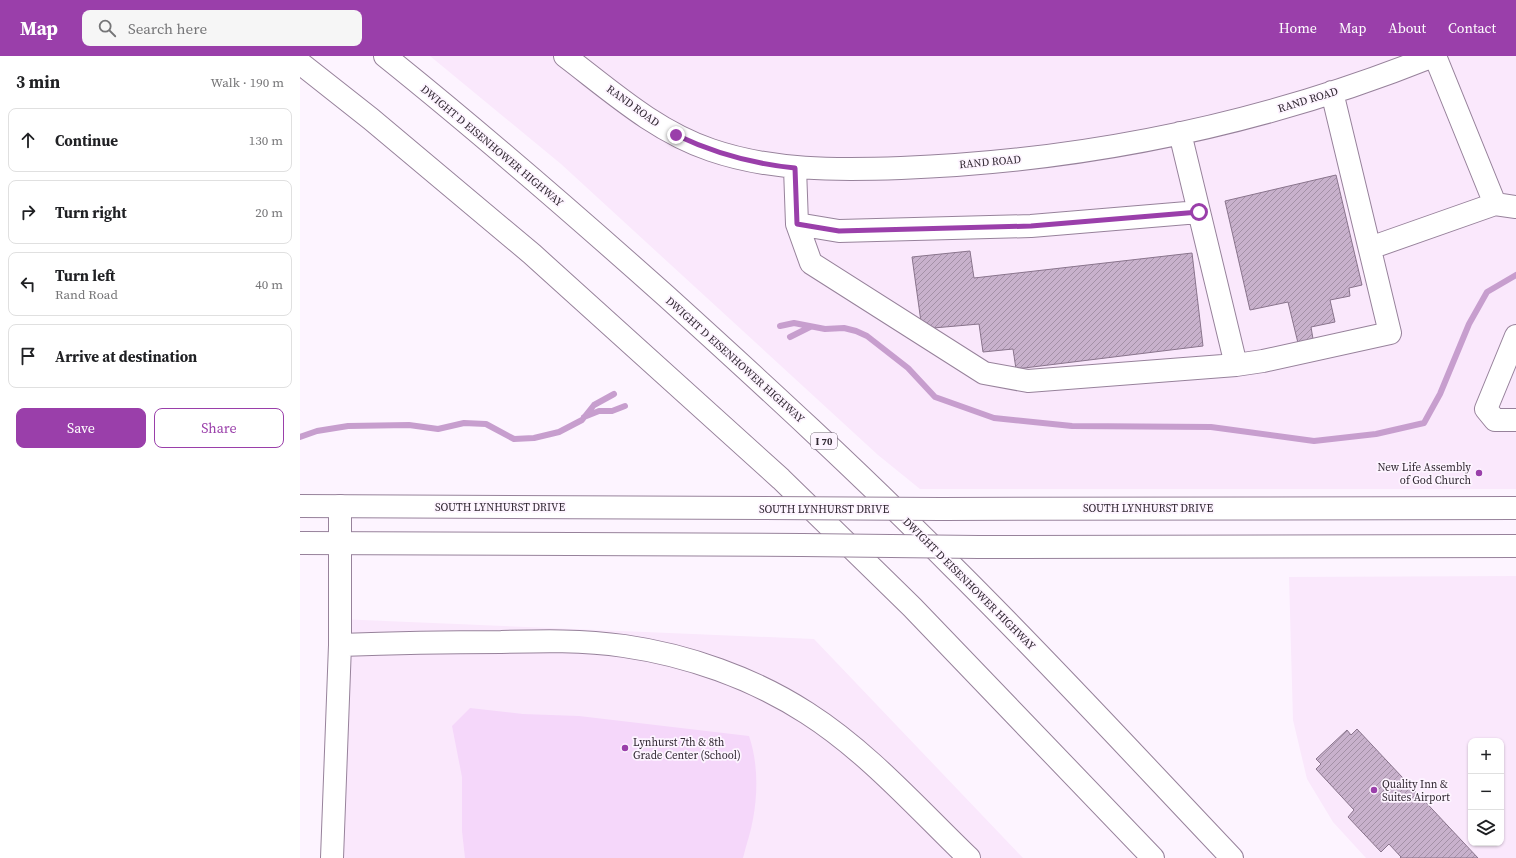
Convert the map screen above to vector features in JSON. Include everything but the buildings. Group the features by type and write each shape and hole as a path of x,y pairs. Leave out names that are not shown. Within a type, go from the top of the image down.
{"main road":[{"name":"DWIGHT D EISENHOWER HIGHWAY","path":"385,56 570,211 712,338 834,451 958,571 1232,858"},
{"name":"RAND ROAD","path":"565,56 652,121 692,143 738,158 765,164 795,168 887,168 990,162 1091,150 1180,133 1260,114 1332,92 1434,56"},
{"path":"1370,248 1506,205 1434,56"},
{"path":"300,63 371,119 532,254 780,479 912,606 1153,858"},
{"path":"795,168 797,224 811,263 984,373 1028,381 1236,365 1263,361 1390,333 1332,92"},
{"path":"1180,133 1236,365"},
{"path":"797,224 839,231 1031,226 1199,212"},
{"path":"1516,336 1486,409 1495,420 1516,420"},
{"name":"SOUTH LYNHURST DRIVE","path":"300,506 941,509 1516,508"},
{"path":"332,858 340,645 340,506"},
{"path":"300,543 979,547 1516,546"},
{"path":"340,645 525,642 602,644 645,650 696,662 728,674 778,697 807,713 830,729 874,766 969,858"}],"shaded area":[{"path":"430,56 1516,56 1516,489 920,489 878,455 561,164"},
{"path":"1516,576 1516,858 1366,858 1333,822 1307,779 1293,720 1289,577"},
{"name":"Lynhurst 7th & 8th Grade Center (School)","path":"338,619 814,639 1023,858 328,858"},
{"path":"470,708 523,714 579,716 749,736 756,767 755,809 743,858 465,858 462,831 462,777 452,726"}],"waterway":[{"path":"780,326 794,323 825,329 844,328 856,331 867,336 908,368 935,397 994,418 1072,426 1211,427 1314,441 1376,434 1424,423 1440,394 1469,324 1487,292 1516,275"},
{"path":"790,337 810,327"},
{"path":"300,437 317,431 348,426 409,425 438,429 464,423 486,424 514,439 534,438 559,432 582,420 594,405 614,394"},
{"path":"584,417 599,411 612,411 625,406"}],"place":[{"name":"New Life Assembly of God Church","path":"1479,473"},
{"name":"Lynhurst 7th & 8th Grade Center (School)","path":"625,748"},
{"name":"Quality Inn & Suites Airport","path":"1374,790"}],"route":[{"path":"676,135 710,150 738,158 765,164 795,168 797,224 839,231 1031,226 1199,212"}]}
